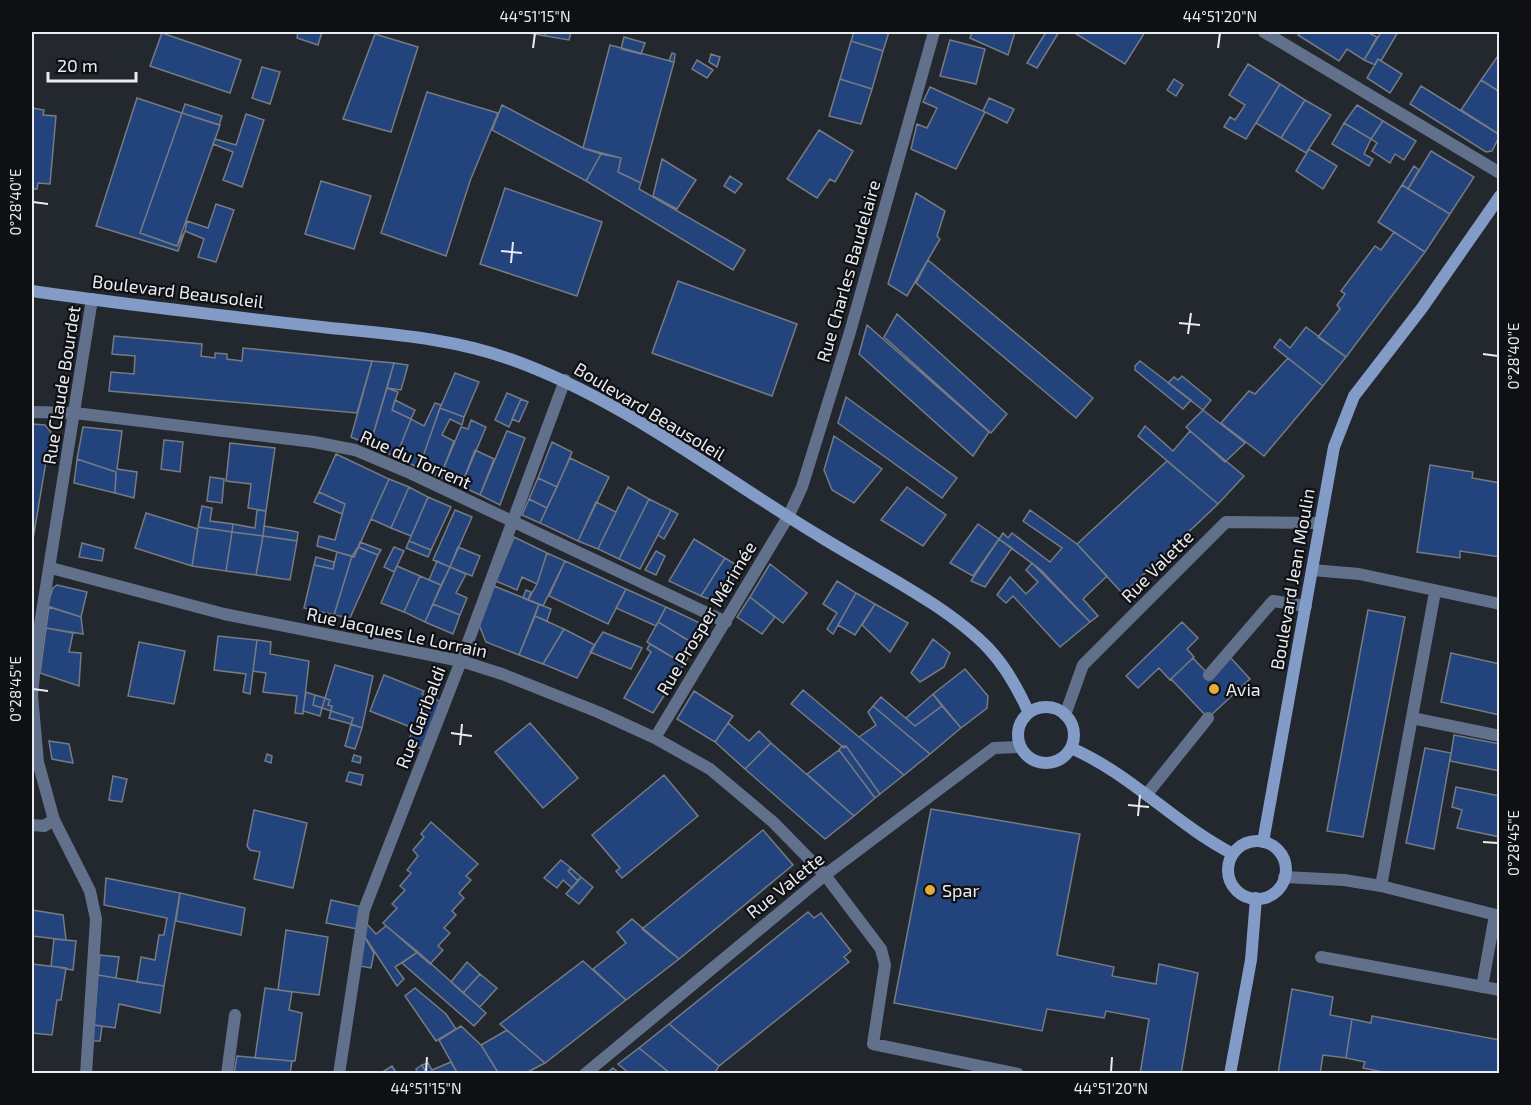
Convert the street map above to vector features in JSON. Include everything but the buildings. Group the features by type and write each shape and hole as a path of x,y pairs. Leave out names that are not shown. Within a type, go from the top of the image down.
{"main road":[{"name":"Boulevard Jean Moulin","path":"1263,842 1334,447 1354,396 1422,308 1500,196"},
{"name":"Boulevard Beausoleil","path":"32,291 422,336 507,358 565,381 650,428 788,517 949,615 990,649 1016,685 1028,711"},
{"path":"1049,707 1065,714 1073,727 1074,738 1071,748 1063,758 1044,764 1035,762 1020,747 1018,729 1028,711 1049,707"},
{"path":"1071,748 1096,759 1147,794 1188,828 1233,854"},
{"path":"1249,842 1263,842 1279,851 1284,859 1284,876 1274,893 1256,898 1247,897 1233,886 1228,870 1233,854 1249,842"},
{"path":"1230,1074 1251,960 1256,898"}],"street":[{"name":"Rue Charles Baudelaire","path":"788,517 801,487 850,332 934,32"},
{"path":"1264,32 1500,173"},
{"name":"Rue Claude Bourdet","path":"86,1074 96,919 90,891 54,820 38,762 32,695 38,637 51,568 92,299"},
{"name":"Rue Garibaldi","path":"339,1074 364,910 565,381"},
{"name":"Rue du Torrent","path":"32,412 75,413 314,442 355,450 410,473 726,622"},
{"name":"Rue Prosper Mérimée","path":"655,738 788,517"},
{"name":"Rue Valette","path":"1065,714 1083,665 1226,522 1320,523"},
{"name":"Rue Jacques Le Lorrain","path":"51,568 224,614 460,661 502,674 655,738 710,769 773,822 825,875 881,949 885,965 873,1044 1018,1074"},
{"path":"1312,570 1359,574 1500,604"},
{"path":"1381,886 1435,592"},
{"path":"1209,675 1273,601 1305,606"},
{"path":"1147,794 1208,718"},
{"path":"1412,718 1500,736"},
{"name":"Rue Valette","path":"585,1074 825,875 994,748 1020,747"},
{"path":"32,825 44,826 54,820"},
{"path":"1284,876 1344,880 1381,886 1497,916 1482,987"},
{"path":"1321,957 1500,990"},
{"path":"227,1074 235,1015"}],"place":[{"name":"Avia","path":"1214,689"},
{"name":"Spar","path":"930,890"}]}
